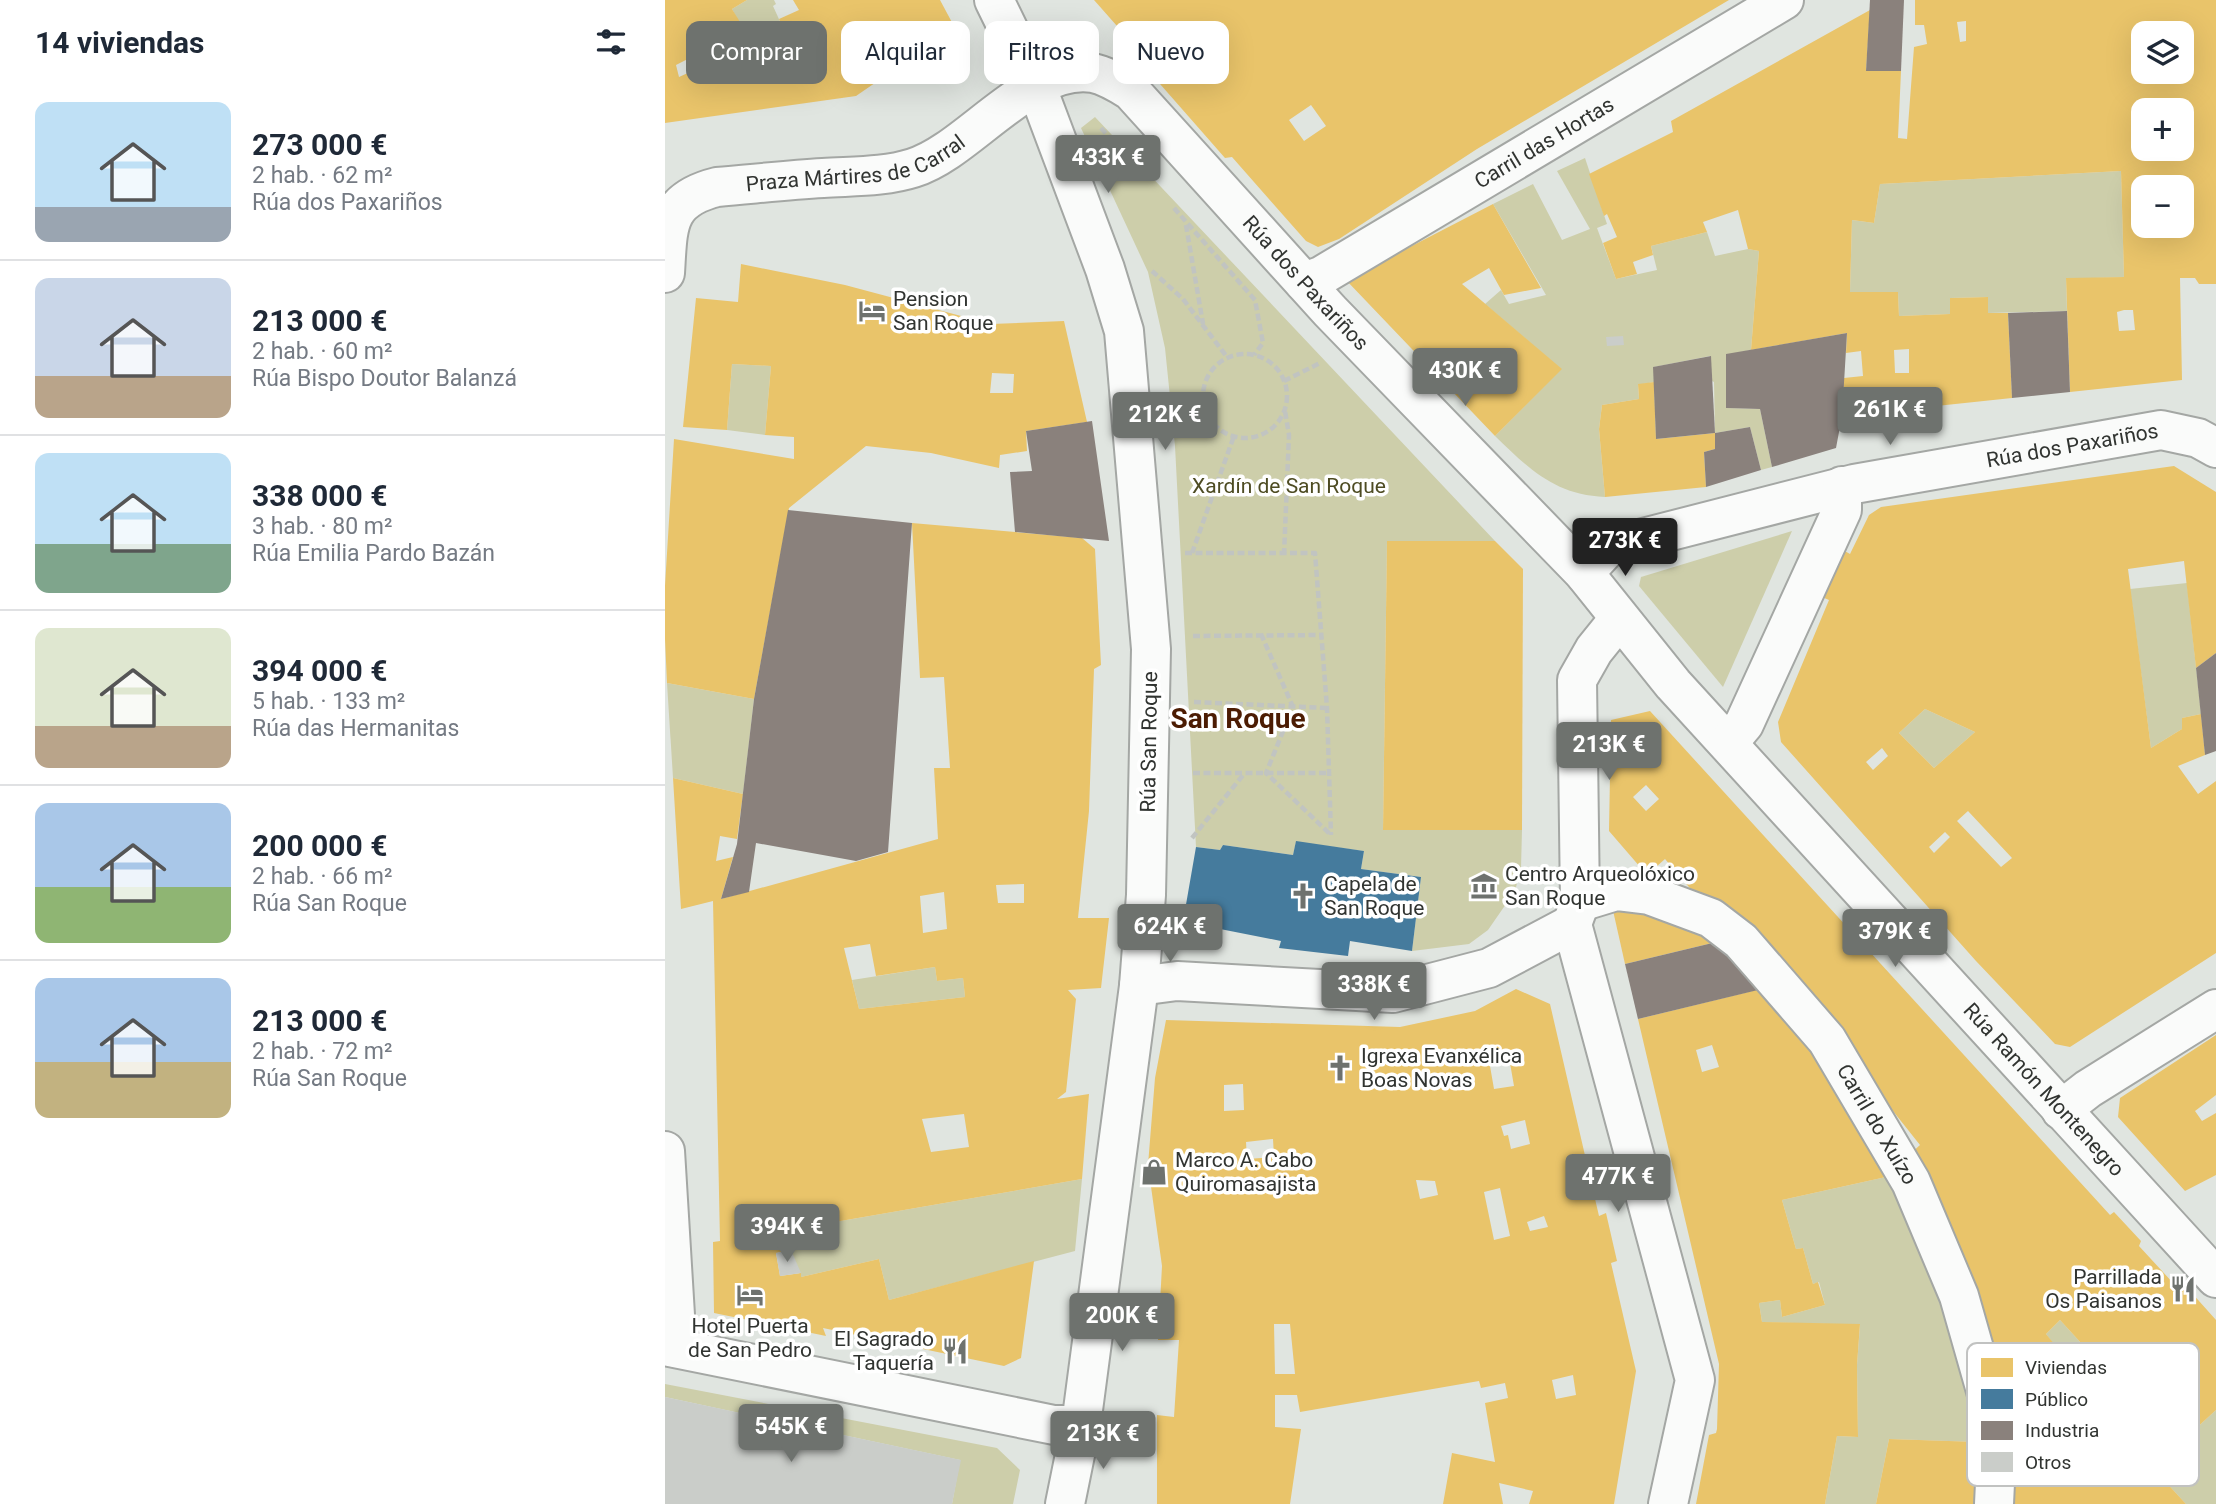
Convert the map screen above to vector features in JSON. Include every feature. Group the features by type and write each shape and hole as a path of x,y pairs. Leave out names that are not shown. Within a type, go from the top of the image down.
{"street":[{"name":"Rúa San Roque","path":"994,0 1037,88 1117,302 1127,355 1151,649 1146,895 1139,986 1081,1425 1065,1504"},
{"name":"Carril das Hortas","path":"1304,282 1321,276 1784,0"},
{"name":"Rúa dos Paxariños","path":"1037,88 1075,74 1093,73 1132,91 1304,282 1584,573 1619,620"},
{"name":"Praza Mártires de Carral","path":"669,215 694,193 717,187 885,173 913,168 945,151 996,112 1037,88"},
{"path":"665,273 669,215"},
{"name":"Rúa dos Paxariños","path":"1584,573 1608,547 1842,486 2161,430 2198,438 2216,449"},
{"path":"1728,743 1744,724 1842,510 1842,486"},
{"path":"1619,620 1594,650 1577,680 1576,913 1695,1380 1668,1504"},
{"name":"Rúa Ramón Montenegro","path":"1619,620 2216,1279"},
{"name":"Carril do Xuízo","path":"1139,986 1177,981 1393,993 1489,968 1616,891 1638,894 1711,918 1741,941 1842,1062 1911,1182 1959,1296 1972,1343"},
{"path":"2061,1110 2088,1089 2216,1009"},
{"path":"665,1151 671,1347 1045,1423 1081,1425"},
{"name":"Carril do Xuízo","path":"1994,1504 1995,1486"}],"path":[{"path":"1099,126 1125,155"},
{"path":"1170,203 1255,300 1263,343 1254,355"},
{"path":"1185,223 1203,324"},
{"path":"1143,273 1153,271 1183,299 1227,357"},
{"path":"1284,555 1289,435 1284,381 1277,369 1254,355 1227,357 1209,374 1202,397 1206,412 1213,425 1234,436 1253,437 1267,432 1285,410"},
{"path":"1284,381 1320,363"},
{"path":"1169,398 1202,397"},
{"path":"1192,553 1234,436"},
{"path":"1177,554 1315,554 1327,708 1331,835 1266,773"},
{"path":"1261,634 1293,707 1266,773"},
{"path":"1192,636 1322,635"},
{"path":"1192,702 1327,708"},
{"path":"1180,773 1328,773"},
{"path":"1186,846 1244,773"}],"green space":[{"path":"747,0 774,0 776,4 773,6 780,21 739,21 732,9"},
{"name":"Xardín de San Roque","path":"1095,117 1495,541 1387,541 1383,829 1522,830 1521,868 1515,891 1488,930 1469,944 1412,951 1421,877 1361,869 1364,851 1296,842 1293,855 1223,845 1220,850 1196,847 1175,446 1165,348 1148,272 1081,128"},
{"path":"1585,158 1607,224 1597,228 1616,279 1657,270 1651,246 1707,232 1715,256 1748,249 1759,251 1751,350 1726,355 1726,408 1760,409 1772,467 1761,470 1750,427 1715,433 1714,382 1710,380 1710,356 1654,367 1654,382 1638,385 1639,399 1602,405 1599,429 1605,497 1557,486 1519,459 1495,436 1561,369 1485,304 1501,290 1509,304 1546,295 1493,204 1533,184 1562,240 1590,229 1557,171"},
{"path":"2121,171 2124,277 2066,279 2067,311 1988,313 1987,297 1950,298 1950,314 1899,316 1898,292 1850,292 1852,220 1874,223 1880,184"},
{"path":"732,364 771,366 765,435 727,430"},
{"path":"1792,531 1723,687 1639,586 1641,577"},
{"path":"2187,583 2201,714 2182,718 2182,729 2151,748 2130,589"},
{"path":"667,683 754,699 743,794 673,778"},
{"path":"1925,709 1975,732 1934,768 1899,733"},
{"path":"935,967 937,981 963,978 965,997 859,1009 852,980"},
{"path":"1895,1175 1957,1327 1967,1379 1967,1442 1889,1439 1876,1504 1825,1504 1837,1436 1858,1437 1857,1365 1860,1325 1762,1322 1759,1303 1780,1300 1782,1317 1825,1305 1819,1282 1813,1284 1803,1248 1796,1249 1782,1200"},
{"path":"1082,1179 1075,1251 889,1300 879,1259 801,1277 783,1231"},
{"path":"2060,1320 2081,1343 2053,1343 2046,1334"},
{"path":"665,1384 997,1448 1020,1470 1013,1504 952,1504 960,1460 665,1397"},
{"path":"2216,1410 2216,1504 2186,1504 2170,1486 2199,1486 2199,1426"}],"building: Viviendas":[{"path":"665,0 747,0 732,9 739,21 686,21 686,60 676,65 679,77 686,74 686,84 827,84 827,21 780,21 779,19 799,10 793,0 940,0 951,21 841,21 841,84 873,84 856,96 665,123"},
{"path":"1094,0 1729,0 1477,149 1339,239 1318,247 1306,241 1232,157 1225,158 1160,84 1229,84 1229,21 1113,21","holes":["1311,105 1326,126 1304,141 1289,120"]},
{"path":"1915,0 2216,0 2216,284 2199,284 2195,278 2180,278 2182,380 2070,392 2066,278 2124,277 2121,171 1880,184 1874,223 1852,220 1850,292 1898,292 1899,316 1950,314 1950,298 1988,297 1988,313 2008,313 2012,398 1842,416 1844,378 1863,376 1861,351 1846,353 1847,333 1751,350 1759,251 1748,249 1738,210 1703,222 1707,232 1651,246 1653,255 1633,262 1637,274 1616,279 1603,243 1617,237 1607,214 1604,216 1589,174 1673,132 1671,121 1870,10 1866,71 1901,71 1898,138 1907,139 1914,47 1927,44 1924,25 1915,25","holes":["1966,21 1966,41 1960,42 1957,22","2133,310 2135,330 2119,331 2117,312","1909,349 1909,373 1895,373 1894,350"]},
{"path":"1493,204 1541,288 1504,295 1489,268 1462,284 1562,369 1495,436 1346,280"},
{"path":"741,264 845,285 991,324 1064,321 1087,422 1026,431 1027,451 1000,455 999,468 931,453 866,446 789,508 754,699 667,683 665,639 665,586 674,439 794,459 794,437 765,435 771,366 732,364 727,430 683,427 696,298 738,302","holes":["992,373 1014,374 1013,393 990,393"]},
{"path":"1654,382 1656,439 1715,433 1715,449 1704,452 1706,487 1605,497 1599,429 1602,405 1639,399 1638,384"},
{"path":"2174,466 2216,492 2216,653 2196,668 2184,561 2128,569 2151,748 2182,729 2182,718 2201,714 2205,755 2178,766 2198,794 2216,781 2216,953 2070,1047 2055,1044 1976,961 1781,742 1778,722 1829,600 1822,597 1843,550 1850,554 1869,515 1881,507","holes":["1925,709 1975,732 1934,768 1899,733","1882,748 1888,756 1873,770 1866,762","1968,811 2012,858 2001,867 1957,821","1945,832 1950,837 1934,853 1929,847"]},
{"path":"912,523 1082,538 1095,549 1101,665 1094,669 1089,811 1078,918 1109,918 1101,988 1068,990 1076,999 1066,1092 1057,1099 1089,1094 1082,1179 783,1231 791,1250 776,1253 780,1276 801,1273 801,1277 879,1259 889,1300 1034,1261 1021,1358 1004,1366 823,1328 826,1336 714,1313 713,1242 720,1241 713,901 681,909 673,778 743,794 737,839 720,836 716,861 733,857 721,899 938,839 934,768 950,768 944,677 920,678","holes":["1024,884 1024,903 998,903 996,885","944,892 947,929 923,933 920,896","870,944 876,976 935,967 937,981 963,978 965,997 859,1009 844,948","964,1114 969,1147 931,1152 922,1119"]},
{"path":"1387,541 1495,541 1523,569 1522,830 1383,830"},
{"path":"1650,711 2110,1215 2114,1212 2141,1241 2139,1246 2174,1284 2182,1282 2216,1320 2216,1410 2199,1426 2199,1343 2081,1343 2060,1320 2046,1334 2053,1343 1979,1343 1909,1155 1920,1145 1735,912 1700,900 1665,859 1647,875 1609,831 1611,720","holes":["1646,785 1659,799 1646,811 1633,797"]},
{"path":"1612,906 1716,929 1729,939 1625,964"},
{"path":"1773,986 1895,1175 1782,1200 1796,1249 1803,1248 1813,1284 1818,1282 1825,1305 1782,1317 1780,1300 1759,1303 1762,1322 1860,1324 1857,1365 1858,1437 1837,1436 1825,1504 1696,1504 1709,1435 1716,1433 1717,1429 1719,1364 1638,1019","holes":["1712,1045 1719,1067 1702,1072 1696,1050"]},
{"path":"1516,989 1550,1004 1599,1216 1606,1213 1617,1261 1611,1263 1636,1371 1614,1504 1529,1504 1533,1491 1499,1483 1503,1504 1443,1504 1452,1453 1495,1462 1485,1403 1508,1398 1505,1383 1481,1388 1479,1381 1300,1412 1297,1395 1275,1395 1275,1427 1301,1429 1290,1504 1157,1504 1157,1415 1174,1417 1179,1340 1158,1340 1162,1266 1148,1165 1155,1078 1166,1020 1400,1027 1475,1011","holes":["1510,1063 1514,1086 1494,1089 1490,1066","1243,1084 1244,1110 1224,1111 1224,1085","1525,1120 1530,1144 1511,1149 1508,1135 1504,1136 1501,1126","1273,1139 1274,1157 1247,1159 1246,1142","1416,1180 1435,1181 1438,1195 1420,1199","1500,1188 1510,1236 1494,1240 1484,1192","1544,1216 1548,1227 1530,1231 1527,1222","1274,1324 1290,1324 1295,1374 1275,1374","1573,1375 1576,1395 1556,1399 1552,1380"]},
{"path":"2216,1035 2216,1095 2195,1111 2202,1121 2216,1113 2216,1175 2185,1191 2118,1117 2120,1098"},
{"path":"1889,1439 1967,1442 1967,1486 1985,1486 1987,1504 1876,1504"},
{"path":"2003,1486 2170,1486 2186,1504 2002,1504"}],"building: Público":[{"name":"Capela de San Roque","path":"1296,841 1364,851 1361,869 1421,877 1412,951 1350,941 1348,956 1279,948 1281,941 1210,927 1210,921 1184,916 1196,847 1220,850 1223,845 1293,855"}],"building: Industria":[{"path":"1870,0 1904,0 1901,71 1866,71"},
{"path":"2067,311 2070,392 2012,398 2008,313"},
{"path":"1847,333 1842,416 1836,448 1772,467 1760,409 1726,408 1726,354"},
{"path":"1711,356 1715,433 1656,439 1653,367"},
{"path":"1092,421 1109,541 1015,532 1010,472 1032,471 1026,431"},
{"path":"1750,427 1761,470 1706,487 1704,452 1715,449 1715,433"},
{"path":"788,510 912,523 888,852 856,861 756,843 749,892 721,899 737,844 754,699"},
{"path":"2216,653 2216,751 2205,755 2196,668"},
{"path":"1729,939 1758,990 1638,1019 1625,964"}],"building: Otros":[{"path":"1623,336 1624,345 1607,346 1606,337"},
{"path":"791,1250 801,1273 780,1276 776,1253"},
{"path":"665,1397 961,1460 952,1504 665,1504"}],"place":[{"name":"Pension San Roque","path":"872,311"},
{"name":"Centro Arqueolóxico San Roque","path":"1484,886"},
{"name":"Capela de San Roque","path":"1303,896"},
{"name":"Igrexa Evanxélica Boas Novas","path":"1340,1068"},
{"name":"Marco A. Cabo Quiromasajista","path":"1154,1172"},
{"name":"Parrillada Os Paisanos","path":"2183,1289"},
{"name":"Hotel Puerta de San Pedro","path":"750,1295"},
{"name":"El Sagrado Taquería","path":"955,1351"}],"district":[{"name":"San Roque","path":"1238,718"}]}
